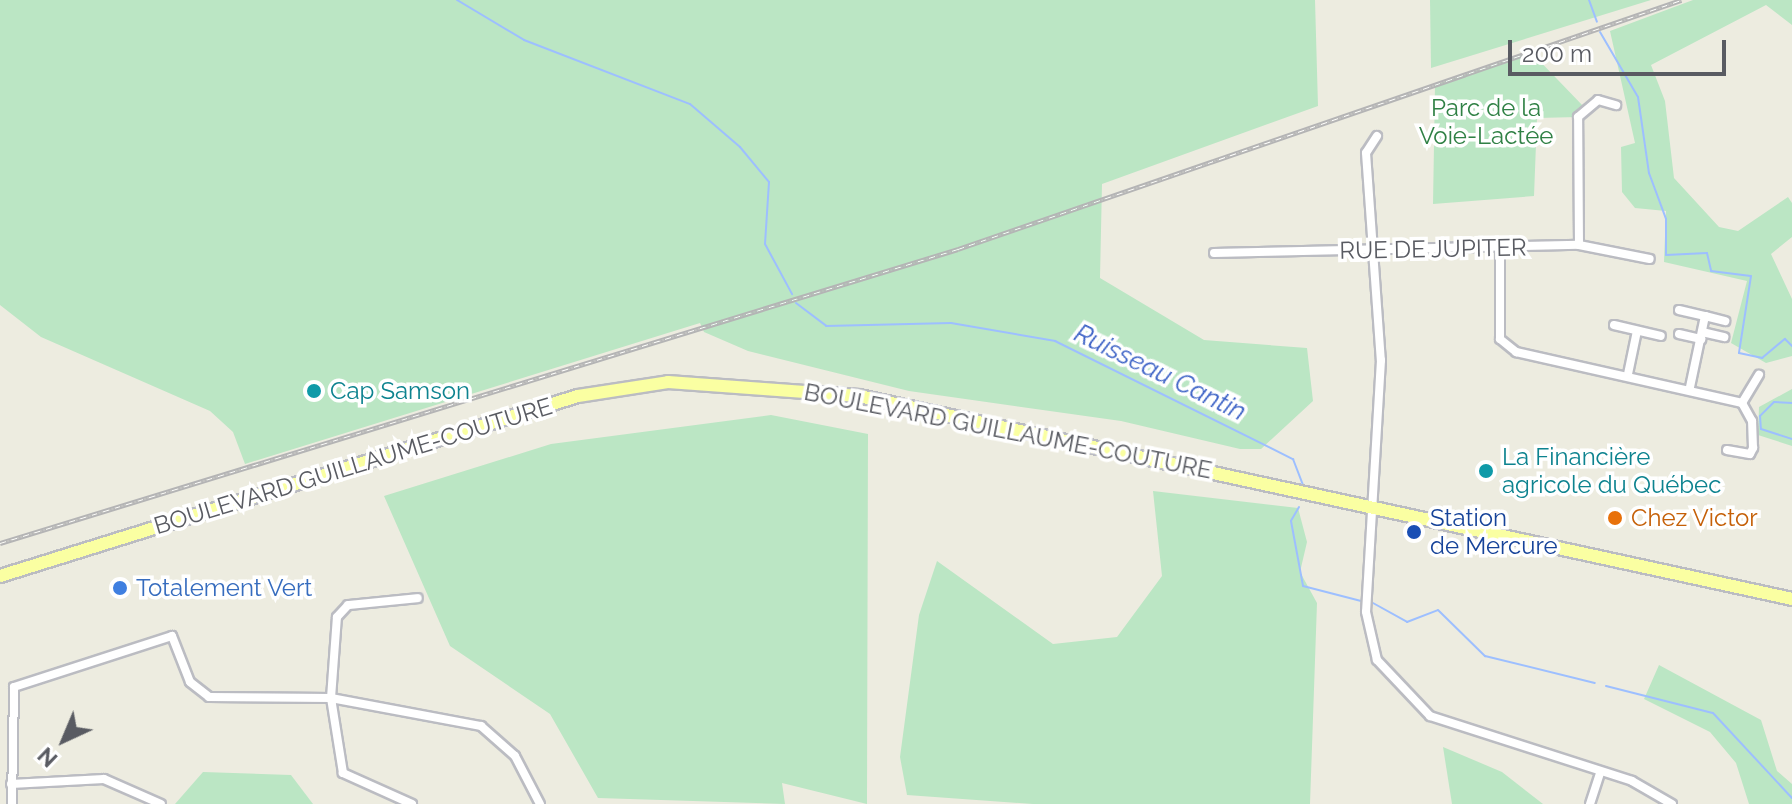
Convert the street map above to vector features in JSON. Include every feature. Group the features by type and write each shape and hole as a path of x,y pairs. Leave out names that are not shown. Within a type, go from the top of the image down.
{"main road":[{"name":"BOULEVARD GUILLAUME-COUTURE","path":"0,576 578,396 668,382 859,396 1792,599"}],"street":[{"path":"1579,245 1578,117 1598,100 1616,105"},
{"path":"1377,136 1366,153 1381,360 1366,612 1377,660 1399,688 1430,716 1600,773 1672,804"},
{"name":"RUE DE JUPITER","path":"1214,253 1579,245 1650,259"},
{"path":"1500,248 1500,339 1516,352 1693,387 1742,403 1752,421 1753,448 1750,454 1727,450"},
{"path":"1679,310 1725,321"},
{"path":"1693,387 1705,316"},
{"path":"1614,325 1661,336"},
{"path":"1628,374 1637,331"},
{"path":"1679,334 1724,337"},
{"path":"1742,403 1759,375"},
{"path":"412,804 343,773 331,698 337,617 348,605 418,598"},
{"path":"12,804 4,736 14,687 172,636 190,682 209,697 331,698 481,726 515,756 540,804"},
{"path":"1590,804 1600,773"},
{"path":"11,784 104,779 161,804"}],"green space":[{"path":"0,0 1315,0 1318,106 1102,184 1100,278 1204,340 1307,348 1313,401 1261,449 1240,449 1121,421 909,391 748,351 704,332 700,323 245,464 233,432 210,411 41,337 0,305"},
{"path":"1430,0 1651,0 1431,68"},
{"path":"1693,0 1792,0 1792,25 1766,5 1651,65 1665,101 1674,178 1719,227 1738,231 1788,197 1792,203 1792,237 1771,254 1792,299 1792,356 1766,363 1731,343 1747,281 1664,262 1666,211 1635,208 1622,192 1621,147 1635,143 1610,31"},
{"name":"Parc de la Voie-Lactée","path":"1531,52 1584,107 1578,117 1537,118 1534,196 1433,204 1435,85"},
{"path":"1792,389 1792,446 1758,435 1759,407"},
{"path":"771,415 868,434 867,804 782,783 785,804 598,798 550,714 450,646 384,496 551,444"},
{"path":"1153,491 1298,508 1307,542 1300,572 1317,603 1310,804 1033,804 907,795 900,757 919,615 937,561 1053,644 1117,637 1162,576"},
{"path":"1659,665 1761,720 1777,771 1792,784 1792,804 1749,804 1736,763 1710,732 1644,699"},
{"path":"1443,747 1502,772 1543,804 1452,804"},
{"path":"203,772 291,775 313,804 175,804"}],"waterway":[{"name":"Ruisseau Cantin","path":"457,0 524,40 690,104 740,147 769,182 765,244 792,294"},
{"path":"1589,0 1597,22"},
{"path":"1600,32 1638,97 1649,173 1666,219 1666,255 1707,253 1711,271 1751,276 1739,353 1762,358 1785,339 1792,346"},
{"name":"Ruisseau Cantin","path":"796,303 826,326 951,323 1055,341 1293,459 1303,485"},
{"path":"1792,403 1774,402 1760,416 1761,429 1792,439"},
{"name":"Ruisseau Cantin","path":"1299,507 1291,521 1303,586 1361,601"},
{"name":"Ruisseau Cantin","path":"1373,603 1407,622 1438,610 1485,656 1595,683"},
{"name":"Ruisseau Cantin","path":"1606,686 1713,713 1792,798"}],"railway":[{"path":"0,543 958,249 1681,0"}],"place":[{"name":"Cap Samson","path":"314,391"},
{"name":"La Financière agricole du Québec","path":"1486,471"},
{"name":"Chez Victor","path":"1615,518"},
{"name":"Station de Mercure","path":"1414,532"},
{"name":"Totalement Vert","path":"120,588"}]}
